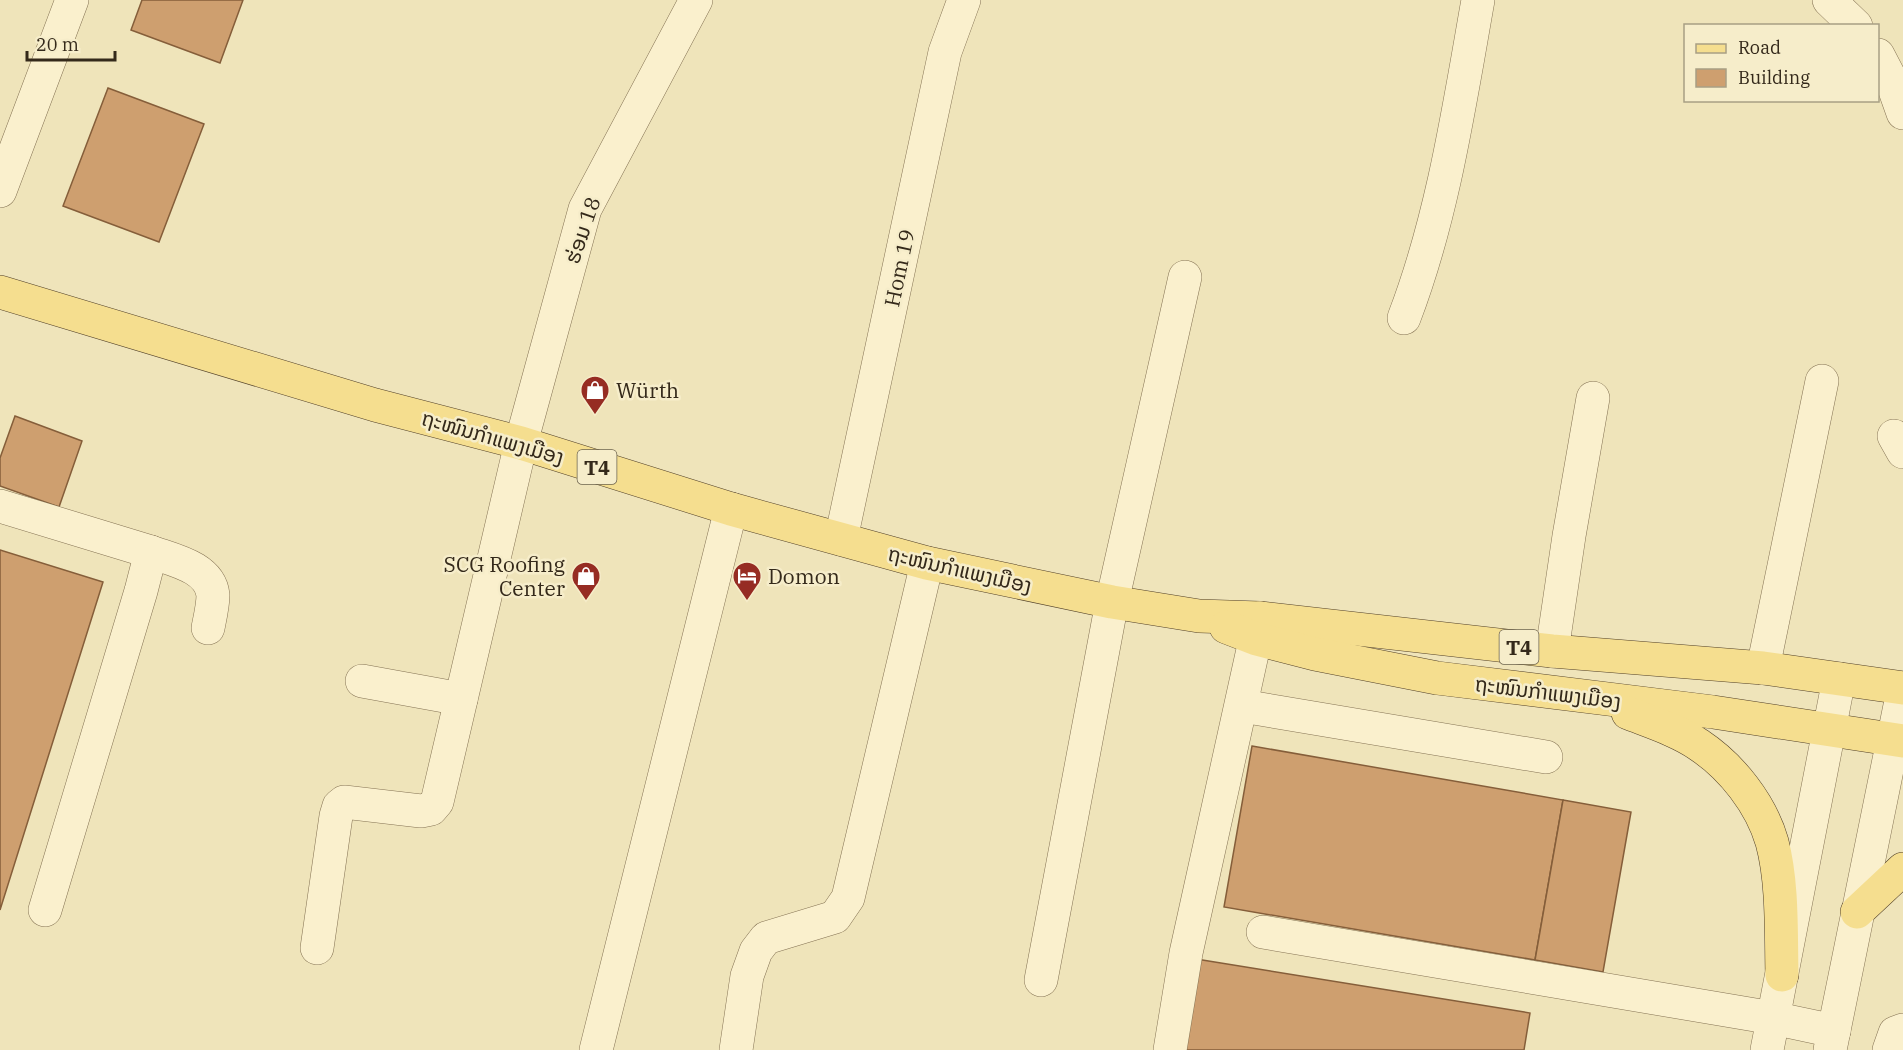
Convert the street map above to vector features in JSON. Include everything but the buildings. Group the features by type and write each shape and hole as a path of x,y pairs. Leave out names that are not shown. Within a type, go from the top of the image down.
{"main road":[{"name":"ຖະໜົນກຳແພງເມືອງ","path":"0,292 375,405 521,443 731,509 927,563 1112,602 1199,616 1258,629 1763,668 1839,678 1903,690"},
{"name":"ຖະໜົນກຳແພງເມືອງ","path":"1258,629 1315,654 1437,678 1713,712 1898,740"},
{"path":"1587,697 1655,723 1699,744 1730,770 1757,806 1772,843 1775,862 1779,892 1782,975"},
{"path":"1857,912 1903,869"}],"street":[{"path":"0,191 72,0"},
{"name":"ຮ່ອມ 18","path":"317,948 339,806 344,802 421,811 431,809 437,802 521,443 585,209 696,0"},
{"name":"Hom 19","path":"841,539 945,52 964,0"},
{"path":"1404,318 1430,242 1448,163 1478,0"},
{"path":"1829,0 1854,24"},
{"path":"1879,57 1892,82 1903,113"},
{"path":"1041,980 1112,602 1185,277"},
{"path":"1763,668 1822,381"},
{"path":"1552,651 1570,526 1593,398"},
{"path":"0,506 190,566 205,577 213,594 208,628"},
{"path":"596,1050 731,509"},
{"path":"45,910 151,552"},
{"path":"736,1050 747,976 756,951 766,938 835,917 848,898 927,563"},
{"path":"1170,1050 1186,954 1258,629"},
{"path":"1767,1050 1839,678"},
{"path":"362,681 461,699"},
{"path":"1263,932 1773,1018 1832,1040 1857,912 1898,740 1903,690"},
{"path":"1242,706 1546,756"},
{"path":"1889,1050 1895,1033 1903,1030"}],"place":[{"name":"Würth","path":"595,416"},
{"name":"SCG Roofing Center","path":"586,602"},
{"name":"Domon","path":"747,602"}]}
